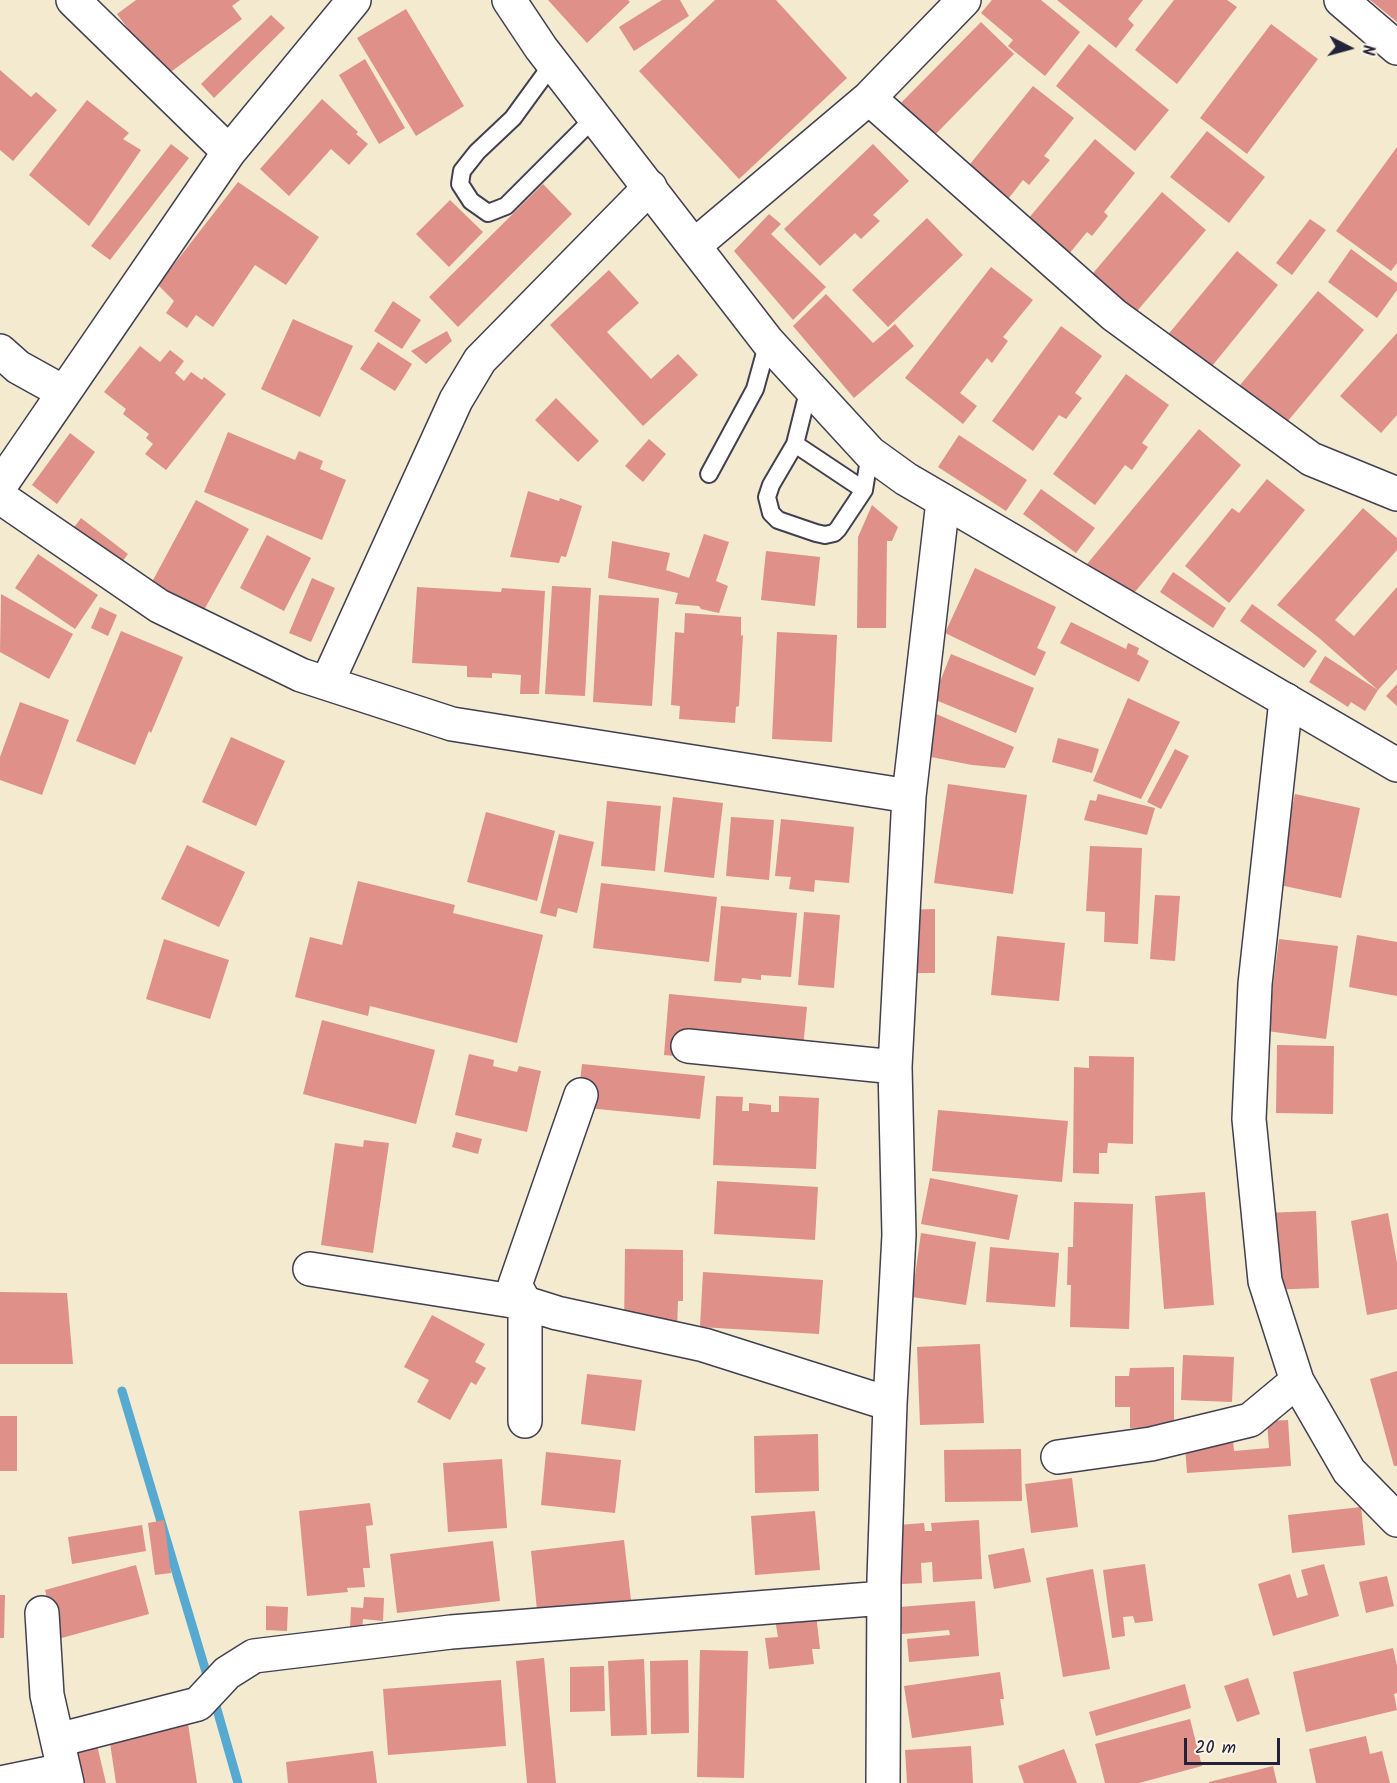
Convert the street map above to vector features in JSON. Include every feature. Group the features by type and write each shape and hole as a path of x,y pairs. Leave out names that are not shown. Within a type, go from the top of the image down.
{"street":[{"path":"73,0 229,152"},
{"path":"0,486 229,152 354,0"},
{"path":"509,0 553,63 695,244 768,342 870,453 906,479 943,501 1397,765"},
{"path":"695,244 869,98 964,0"},
{"path":"1341,0 1397,48"},
{"path":"869,98 1113,315 1311,459 1397,494"},
{"path":"327,683 456,400 480,360 650,187"},
{"path":"0,351 18,367 63,392"},
{"path":"0,497 159,606 301,675 452,724 909,796"},
{"path":"883,1783 884,1598 890,1404 899,1235 895,1067 909,796 943,501"},
{"path":"1286,700 1255,984 1249,1119 1265,1281 1297,1381 1349,1471 1397,1520"},
{"path":"688,1046 895,1067"},
{"path":"525,1421 525,1303 515,1285 581,1095"},
{"path":"310,1269 525,1303 557,1313 704,1345 890,1404"},
{"path":"1058,1457 1151,1444 1250,1420 1297,1381"},
{"path":"0,1783 63,1764 198,1704 227,1673 254,1656 451,1632 884,1598"},
{"path":"42,1612 47,1695 63,1764"}],"lane":[{"path":"553,63 513,118 477,152 462,171 460,184 471,201 488,213 506,206 595,117"},
{"path":"709,474 755,389 768,342"},
{"path":"809,388 795,444 771,485 767,497 771,513 778,520 816,533 825,535 834,532 864,490 870,453"},
{"path":"795,444 864,490"}],"building":[{"path":"136,0 240,0 232,6 242,19 164,77 117,14"},
{"path":"548,0 628,0 630,2 587,43"},
{"path":"662,0 680,0 689,16 634,51 619,27"},
{"path":"715,0 776,0 847,78 739,179 639,71"},
{"path":"992,0 1041,0 1080,32 1045,76 1008,46 1013,40 981,13"},
{"path":"1057,0 1143,0 1128,19 1134,25 1116,48"},
{"path":"1174,0 1227,0 1237,7 1177,84 1135,50"},
{"path":"1370,0 1397,0 1397,22"},
{"path":"406,9 464,106 416,136 357,38"},
{"path":"271,15 285,28 214,98 201,84"},
{"path":"981,22 1014,54 929,141 896,108"},
{"path":"1271,24 1318,59 1247,154 1200,118"},
{"path":"1089,44 1169,110 1135,151 1056,86"},
{"path":"365,59 405,128 379,144 339,75"},
{"path":"0,70 31,97 36,92 57,110 13,161 0,150"},
{"path":"1033,86 1074,118 1044,156 1050,160 1029,185 1023,180 990,222 950,189"},
{"path":"322,99 368,144 349,165 331,149 289,196 260,169"},
{"path":"87,100 129,133 123,139 141,150 89,226 29,175"},
{"path":"1207,131 1265,177 1229,223 1170,177"},
{"path":"1095,139 1135,173 1104,212 1108,216 1092,236 1087,232 1050,277 1028,219"},
{"path":"171,144 189,158 110,260 91,246"},
{"path":"873,144 909,181 873,215 880,221 861,239 855,233 820,266 784,229"},
{"path":"1397,147 1397,263 1391,271 1336,231"},
{"path":"238,182 319,237 286,285 255,265 213,327 196,315 187,328 166,313 174,301 158,285"},
{"path":"543,184 572,214 458,327 429,297"},
{"path":"1162,192 1206,230 1121,330 1077,292"},
{"path":"450,200 483,232 449,267 416,234"},
{"path":"769,214 781,224 771,234 826,287 793,320 734,251"},
{"path":"927,218 963,255 888,327 852,290"},
{"path":"1310,219 1326,230 1292,275 1276,263"},
{"path":"1351,249 1397,283 1397,290 1377,318 1328,282"},
{"path":"1237,251 1278,285 1199,382 1157,348"},
{"path":"991,267 1033,300 1003,337 1008,341 992,363 987,358 960,393 977,406 963,424 905,378"},
{"path":"609,270 639,303 607,332 651,379 678,354 698,375 643,426 550,325"},
{"path":"1318,291 1364,330 1277,434 1231,396"},
{"path":"826,294 873,343 895,324 914,346 854,398 793,326"},
{"path":"393,301 421,320 402,349 374,331"},
{"path":"293,319 353,346 320,417 261,389"},
{"path":"1061,326 1102,356 1075,393 1082,398 1066,419 1059,415 1033,451 992,421"},
{"path":"447,331 452,341 426,364 411,351"},
{"path":"1397,333 1397,415 1381,433 1340,396"},
{"path":"378,342 412,364 395,391 360,369"},
{"path":"140,346 160,362 170,350 184,361 175,373 184,381 191,372 202,380 204,377 226,394 166,470 145,454 153,444 146,438 149,434 123,414 126,409 104,392"},
{"path":"1126,374 1169,405 1142,443 1148,447 1132,470 1125,465 1095,505 1053,474"},
{"path":"556,398 599,441 578,462 535,420"},
{"path":"1199,429 1241,465 1129,599 1087,564"},
{"path":"228,432 295,460 299,451 323,461 320,469 346,480 322,540 204,492"},
{"path":"70,433 95,452 57,504 32,485"},
{"path":"959,435 1027,480 1006,511 938,467"},
{"path":"649,439 666,454 643,482 625,466"},
{"path":"1267,479 1305,510 1229,603 1185,566 1232,508 1239,513"},
{"path":"1041,489 1095,528 1076,553 1023,514"},
{"path":"528,491 559,501 560,498 582,506 566,557 561,556 559,563 510,557"},
{"path":"196,500 249,529 204,610 152,582"},
{"path":"872,505 898,527 892,541 887,541 886,628 857,628 858,537"},
{"path":"1363,508 1397,538 1397,550 1335,620 1354,636 1397,587 1397,669 1378,690 1277,605"},
{"path":"81,518 128,554 111,577 64,541"},
{"path":"704,534 729,542 716,581 728,586 719,613 701,609 699,606 675,604 678,593 608,578 612,541 670,553 666,570 689,578"},
{"path":"267,535 311,558 284,611 240,588"},
{"path":"766,551 820,557 815,606 761,600"},
{"path":"38,554 98,595 75,629 15,588"},
{"path":"975,568 1056,607 1037,648 1046,652 1035,676 945,633"},
{"path":"1173,572 1226,608 1213,628 1160,592"},
{"path":"312,578 335,588 311,642 289,633"},
{"path":"552,586 591,588 585,696 545,694"},
{"path":"417,587 501,592 502,588 545,591 539,694 520,694 521,675 492,673 492,678 467,677 467,666 412,663"},
{"path":"1,594 73,634 49,679 0,652"},
{"path":"599,595 659,598 652,706 593,702"},
{"path":"1252,604 1317,651 1304,668 1240,621"},
{"path":"100,607 117,615 108,636 91,628"},
{"path":"685,613 741,617 741,636 743,635 739,706 736,707 735,723 679,719 680,706 671,705 675,632 684,633"},
{"path":"1071,622 1126,649 1128,643 1139,648 1137,654 1149,661 1139,682 1060,643"},
{"path":"121,631 183,657 135,765 76,741"},
{"path":"777,632 837,635 832,742 772,739"},
{"path":"951,654 1034,688 1016,733 933,699"},
{"path":"1325,656 1378,690 1365,711 1351,702 1348,707 1309,682"},
{"path":"1397,684 1397,706 1386,696"},
{"path":"1128,698 1180,722 1141,799 1093,781"},
{"path":"20,702 69,720 42,795 0,780 0,757"},
{"path":"936,714 1014,747 1005,768 972,765 931,757 927,736"},
{"path":"231,737 285,761 256,826 202,802"},
{"path":"1058,738 1099,749 1092,773 1052,762"},
{"path":"1175,749 1189,756 1161,809 1147,802"},
{"path":"948,784 1027,795 1013,894 934,883"},
{"path":"1098,794 1155,808 1147,835 1084,820 1090,800 1096,801"},
{"path":"1295,794 1360,808 1341,898 1275,884"},
{"path":"673,797 723,803 714,878 664,872"},
{"path":"607,801 661,806 655,871 601,866"},
{"path":"486,812 555,831 537,901 467,882"},
{"path":"731,817 774,820 769,880 726,876"},
{"path":"781,819 854,827 849,883 815,880 814,892 789,889 791,877 775,876"},
{"path":"559,834 594,842 577,913 558,908 556,917 540,913"},
{"path":"187,845 245,872 219,927 161,899"},
{"path":"1090,846 1142,848 1138,944 1104,942 1105,912 1086,911"},
{"path":"358,881 455,905 453,913 543,935 517,1043 370,1006 368,1016 295,997 310,937 342,945"},
{"path":"601,883 717,897 709,962 593,948"},
{"path":"1155,895 1180,896 1175,961 1150,959"},
{"path":"721,906 797,913 791,977 761,975 761,980 742,978 741,983 714,981"},
{"path":"935,909 935,973 903,973 903,910"},
{"path":"804,912 840,915 834,988 798,985"},
{"path":"1357,935 1397,942 1397,996 1349,987"},
{"path":"997,936 1065,943 1059,1001 991,995"},
{"path":"164,939 229,960 210,1019 146,999"},
{"path":"1279,939 1338,946 1326,1039 1267,1031"},
{"path":"669,994 807,1007 801,1068 739,1062 739,1068 696,1064 697,1058 664,1055"},
{"path":"322,1020 435,1050 416,1124 303,1094"},
{"path":"1277,1045 1334,1046 1333,1114 1276,1113"},
{"path":"469,1054 494,1060 493,1066 517,1072 519,1066 541,1071 527,1132 455,1115"},
{"path":"1089,1056 1134,1057 1133,1144 1108,1143 1107,1153 1099,1153 1099,1174 1073,1173 1074,1067 1089,1068"},
{"path":"582,1064 705,1076 700,1119 577,1107"},
{"path":"716,1096 743,1097 742,1111 749,1111 749,1103 771,1105 771,1112 779,1112 779,1096 819,1098 816,1169 713,1165"},
{"path":"938,1110 1068,1121 1062,1182 932,1171"},
{"path":"456,1132 482,1139 478,1154 452,1147"},
{"path":"364,1140 389,1143 373,1253 321,1245 335,1143 363,1147"},
{"path":"930,1178 1018,1195 1009,1240 921,1224"},
{"path":"717,1181 818,1187 815,1240 714,1234"},
{"path":"1205,1192 1214,1305 1164,1309 1155,1196"},
{"path":"1074,1202 1133,1204 1129,1329 1070,1327 1071,1285 1067,1285 1068,1247 1073,1247"},
{"path":"1316,1211 1319,1288 1268,1290 1265,1213"},
{"path":"1388,1213 1397,1263 1397,1309 1367,1315 1351,1221"},
{"path":"921,1233 976,1242 966,1305 912,1297"},
{"path":"990,1247 1059,1253 1055,1307 986,1302"},
{"path":"625,1249 683,1250 683,1301 678,1301 677,1330 624,1329"},
{"path":"703,1272 823,1280 819,1334 700,1327"},
{"path":"0,1292 67,1293 73,1364 0,1364"},
{"path":"432,1315 485,1344 475,1362 486,1368 476,1385 471,1382 450,1420 417,1402 429,1380 404,1367"},
{"path":"980,1344 984,1423 920,1425 917,1347"},
{"path":"1183,1355 1234,1357 1232,1402 1181,1400"},
{"path":"1174,1367 1174,1427 1130,1428 1130,1407 1115,1407 1115,1376 1129,1376 1130,1368"},
{"path":"1397,1371 1397,1466 1394,1466 1370,1379"},
{"path":"587,1374 642,1380 635,1431 581,1424"},
{"path":"0,1416 17,1416 17,1471 0,1471"},
{"path":"1288,1420 1291,1466 1187,1473 1184,1433 1232,1429 1234,1451 1269,1448 1267,1421"},
{"path":"818,1434 819,1491 755,1493 754,1436"},
{"path":"1021,1449 1022,1501 945,1502 944,1450"},
{"path":"546,1452 621,1460 615,1513 541,1505"},
{"path":"502,1459 507,1528 448,1532 443,1463"},
{"path":"1072,1478 1078,1527 1031,1533 1025,1484"},
{"path":"370,1503 373,1525 366,1526 370,1568 363,1568 365,1587 347,1588 348,1592 307,1596 299,1511"},
{"path":"1361,1507 1365,1545 1292,1553 1288,1515"},
{"path":"815,1511 820,1570 755,1575 751,1516"},
{"path":"164,1520 171,1573 155,1575 148,1523"},
{"path":"979,1520 982,1579 933,1582 932,1562 921,1563 922,1583 902,1584 899,1525 924,1523 925,1531 932,1531 931,1523"},
{"path":"142,1525 146,1551 72,1564 68,1537"},
{"path":"624,1540 631,1600 537,1610 531,1551"},
{"path":"493,1541 500,1601 397,1613 390,1554"},
{"path":"1024,1548 1031,1582 994,1589 988,1555"},
{"path":"1145,1564 1153,1621 1135,1623 1133,1616 1123,1617 1125,1636 1112,1638 1103,1570"},
{"path":"1324,1564 1339,1616 1273,1636 1258,1584 1290,1574 1297,1598 1308,1595 1301,1570"},
{"path":"136,1565 149,1614 58,1639 45,1590"},
{"path":"1093,1569 1110,1669 1063,1677 1046,1578"},
{"path":"1387,1576 1394,1606 1366,1613 1359,1582"},
{"path":"0,1595 5,1595 4,1638 0,1638"},
{"path":"364,1597 384,1598 383,1621 363,1619 362,1630 350,1629 351,1607 363,1608"},
{"path":"975,1601 979,1656 909,1662 907,1639 950,1635 949,1630 902,1634 899,1607"},
{"path":"266,1606 288,1607 287,1631 266,1630"},
{"path":"816,1614 820,1649 812,1649 814,1664 769,1669 765,1638 778,1637 775,1619"},
{"path":"1393,1648 1397,1666 1397,1693 1394,1694 1397,1710 1306,1732 1293,1672"},
{"path":"700,1650 748,1651 744,1778 697,1777"},
{"path":"544,1658 556,1783 527,1783 516,1661"},
{"path":"644,1659 647,1735 611,1736 608,1661"},
{"path":"688,1660 689,1733 651,1734 650,1661"},
{"path":"604,1666 605,1711 570,1712 570,1667"},
{"path":"1000,1672 1004,1699 1000,1699 1004,1725 912,1738 904,1686"},
{"path":"1248,1678 1260,1714 1237,1722 1224,1686"},
{"path":"501,1680 506,1746 388,1755 383,1689"},
{"path":"1185,1684 1191,1708 1096,1736 1089,1712"},
{"path":"187,1717 197,1783 116,1783 108,1730"},
{"path":"1190,1719 1202,1766 1139,1783 1105,1783 1095,1744"},
{"path":"1366,1736 1370,1754 1382,1751 1390,1783 1316,1783 1309,1749"},
{"path":"95,1737 106,1783 82,1783 73,1742"},
{"path":"971,1746 973,1783 907,1783 905,1750"},
{"path":"1064,1749 1077,1783 1024,1783 1018,1766"},
{"path":"373,1751 377,1783 288,1783 286,1762"},
{"path":"1273,1766 1277,1783 1209,1783 1209,1782"}],"waterway":[{"path":"122,1391 209,1682"},
{"path":"214,1699 238,1783"}]}
